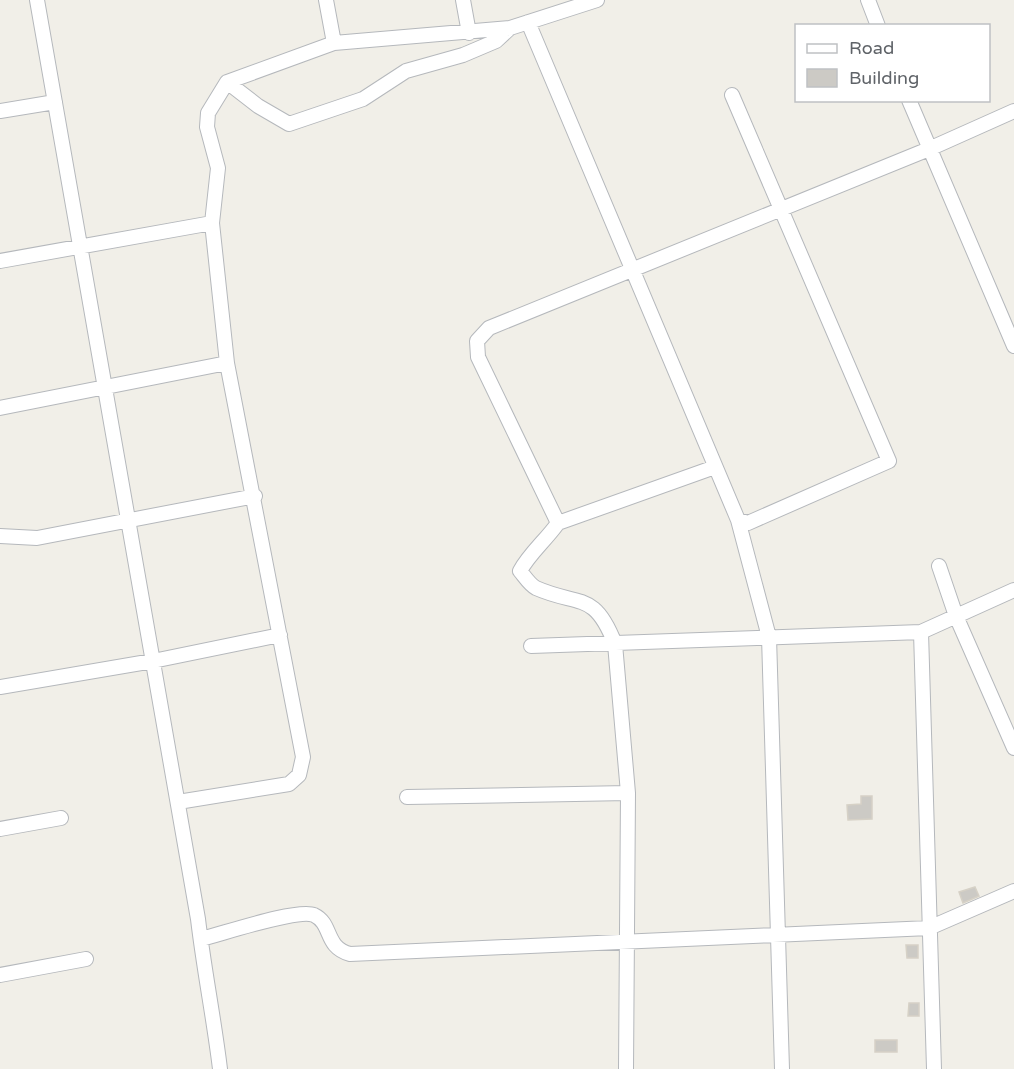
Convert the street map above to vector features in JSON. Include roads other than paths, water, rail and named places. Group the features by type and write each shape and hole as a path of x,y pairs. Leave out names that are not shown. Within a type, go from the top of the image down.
{"street":[{"path":"37,0 178,802 220,1069"},
{"path":"326,0 334,43"},
{"path":"463,0 469,33"},
{"path":"178,802 289,784 299,775 303,757 255,496 227,363 212,223 218,168 207,128 208,113 227,82 334,43 510,28 597,0"},
{"path":"868,0 877,24"},
{"path":"528,22 738,520 769,637 782,1069"},
{"path":"227,82 258,106 289,124 363,99 406,71 463,55 496,41 510,28"},
{"path":"732,95 889,460 748,523 738,520"},
{"path":"0,111 55,102"},
{"path":"910,102 1014,346"},
{"path":"558,523 478,357 477,341 489,328 929,149 1014,111"},
{"path":"0,261 212,223"},
{"path":"0,408 227,363"},
{"path":"626,1069 628,793 615,644 607,625 596,611 578,598 534,588 520,572 526,558 542,546 558,523 715,467"},
{"path":"0,536 38,538 255,496"},
{"path":"939,566 956,616 1014,748"},
{"path":"531,646 921,632 1014,590"},
{"path":"921,632 934,1069"},
{"path":"0,687 153,661 280,635"},
{"path":"407,797 628,793"},
{"path":"0,829 61,818"},
{"path":"201,939 295,914 314,915 326,926 329,938 339,951 350,954 929,928 1014,891"},
{"path":"0,975 86,959"}]}
